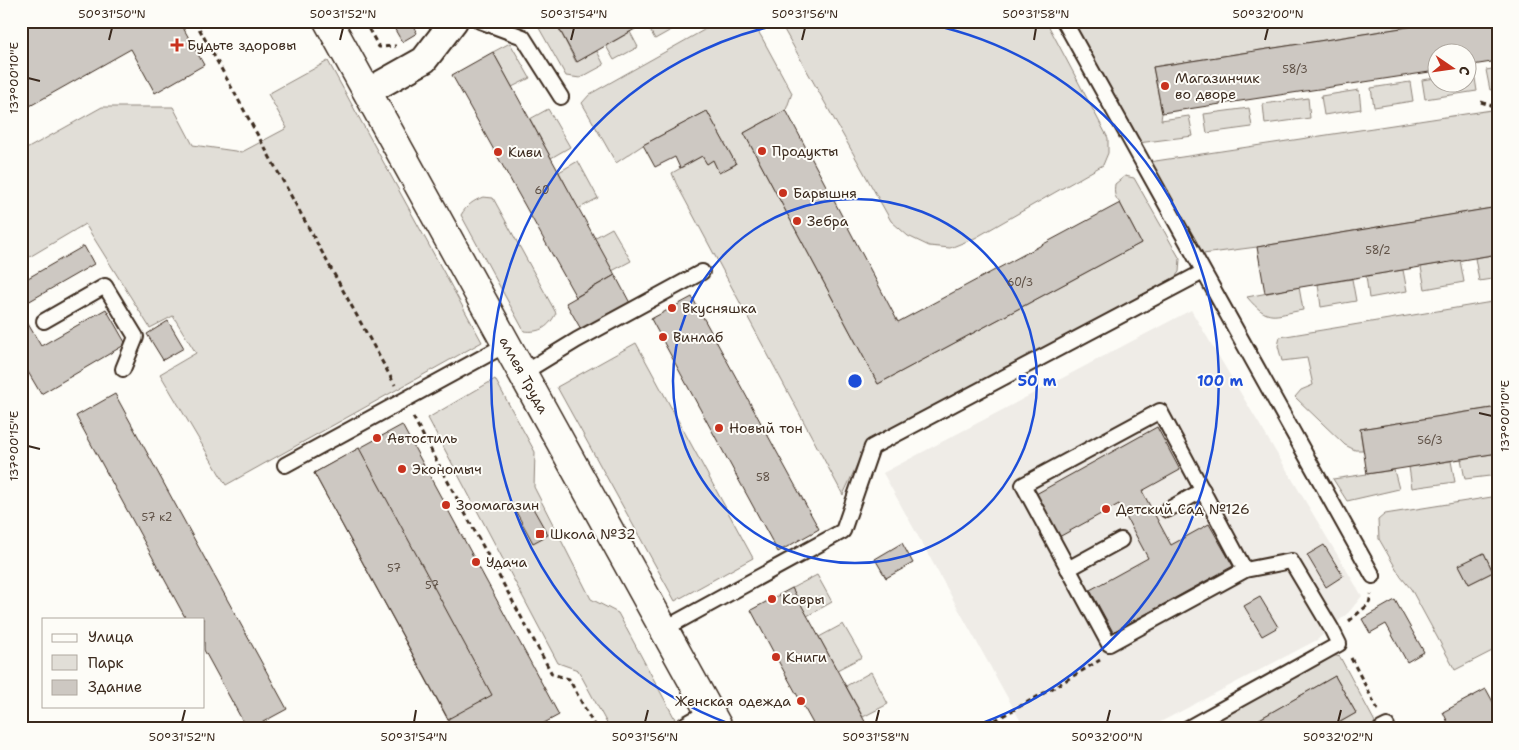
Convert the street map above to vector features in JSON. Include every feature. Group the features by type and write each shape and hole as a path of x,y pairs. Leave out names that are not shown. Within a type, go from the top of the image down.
{"street":[{"name":"аллея Труда","path":"328,21 664,629 707,724"},
{"path":"367,92 424,60 454,21"}],"lane":[{"path":"480,21 523,37 561,97"},
{"path":"1064,21 1373,576"},
{"path":"523,373 577,340 702,272"},
{"path":"664,629 843,531 872,448 1203,272"},
{"path":"44,321 105,286 136,337 123,369"},
{"path":"285,465 507,344"},
{"path":"1186,729 1339,644 1291,562 1246,570 1109,644 1023,485 1160,411 1246,570"},
{"path":"1167,510 1203,490"},
{"path":"1068,569 1121,540"}],"path":[{"path":"196,21 552,674 569,679 596,729"},
{"path":"364,21 379,47 415,45 424,60"},
{"path":"1481,102 1498,108"},
{"path":"1343,626 1369,604 1373,576"},
{"path":"979,729 1102,658 1109,644"},
{"path":"1348,654 1384,727"}],"shaded area":[{"name":"Детский Сад №126","path":"1191,310 1362,596 1349,612 1317,640 1147,729 1025,729 883,473","holes":["1324,545 1343,576 1325,587 1307,555","1260,597 1277,627 1262,636 1244,607"]}],"green space":[{"path":"535,21 555,21 576,62 597,51 604,65 580,78 566,76"},
{"path":"649,21 687,21 655,39 646,23"},
{"path":"720,21 751,21 792,93 786,110 744,133 878,384 1141,243 1115,194 1115,184 1125,176 1134,178 1180,259 1179,272 1175,277 867,443 843,495 672,173 702,156 707,164 713,160 719,172 736,164 707,111 643,145 616,163 582,103 590,94"},
{"path":"783,21 1046,21 1108,138 1108,153 1103,165 975,238 950,248 929,246 908,236 891,221 782,26"},
{"path":"1071,21 1446,21 1153,67 1162,113 1161,120 1189,116 1193,136 1138,143"},
{"path":"630,32 638,47 614,60 606,46"},
{"path":"510,43 530,78 512,87 493,52"},
{"path":"328,61 482,342 226,485 160,374 196,353 173,316 150,328 85,224 21,262 21,152 102,107 173,107 193,145 242,152 287,128 268,94"},
{"path":"1498,68 1498,88 1490,90 1486,70"},
{"path":"1426,79 1426,92 1470,92 1425,99 1422,80"},
{"path":"1410,82 1413,101 1374,107 1371,88"},
{"path":"1359,90 1361,109 1324,115 1321,96"},
{"path":"1308,98 1310,118 1265,124 1263,104"},
{"path":"1249,108 1252,127 1207,133 1204,114"},
{"path":"548,109 570,147 551,158 530,119"},
{"path":"1498,109 1498,207 1257,247 1203,254 1149,162"},
{"path":"578,161 598,198 578,209 559,172"},
{"path":"483,197 493,198 556,313 547,325 539,330 524,331 461,215 471,204"},
{"path":"612,228 631,261 612,271 594,238"},
{"path":"1498,254 1498,278 1479,281 1475,258"},
{"path":"1460,260 1464,282 1425,289 1421,267"},
{"path":"1403,270 1407,291 1369,298 1366,276"},
{"path":"1352,279 1356,301 1321,307 1318,284"},
{"path":"1299,287 1303,310 1285,314 1266,314 1247,297"},
{"path":"1498,301 1498,407 1360,429 1363,450 1355,450 1345,445 1295,397 1301,390 1313,385 1307,358 1282,361 1278,346 1280,337"},
{"path":"636,343 753,558 675,601 557,387"},
{"path":"495,379 535,452 534,487 591,599 618,613 675,719 659,729 610,729 578,670 558,663 428,418"},
{"path":"1498,453 1498,475 1465,479 1461,459"},
{"path":"1451,461 1455,482 1412,488 1409,467"},
{"path":"1394,470 1399,489 1347,501 1333,479"},
{"path":"1498,496 1498,648 1455,670 1411,589 1401,577 1379,539 1378,520 1385,514","holes":["1484,553 1493,572 1469,584 1460,566"]},
{"path":"817,575 832,602 807,616 792,588"},
{"path":"843,624 862,657 837,670 819,637"},
{"path":"1330,655 1340,657 1375,722 1369,729 1337,729 1335,725 1356,713 1335,676 1242,729 1203,729"},
{"path":"871,672 888,704 863,717 846,686"}],"building":[{"path":"21,21 172,21 175,28 181,24 204,65 155,93 131,49 21,111"},
{"path":"401,21 410,21 417,33 402,42 393,26"},
{"path":"555,21 649,21 577,62"},
{"path":"1446,21 1498,21 1498,61 1476,64 1476,42 1426,42 1426,73 1162,113 1153,67"},
{"path":"493,52 615,275 576,297 452,75"},
{"path":"786,110 898,322 1120,203 1141,243 878,384 744,133"},
{"path":"707,111 736,164 719,173 713,160 707,164 702,156 680,168 675,157 655,167 643,145"},
{"path":"1498,207 1498,254 1265,293 1257,247"},
{"path":"84,246 94,264 21,306 21,282"},
{"path":"615,275 630,303 582,331 566,303"},
{"path":"692,297 819,529 778,552 651,319"},
{"path":"106,309 126,344 41,394 21,360 21,312 41,346"},
{"path":"168,321 184,348 163,360 147,334"},
{"path":"115,394 287,709 247,729 205,652 205,618 185,618 76,416"},
{"path":"1498,407 1498,453 1367,474 1360,429"},
{"path":"402,425 559,715 533,729 453,729 314,473"},
{"path":"1157,427 1180,470 1142,491 1171,545 1209,524 1233,566 1113,632 1090,590 1148,558 1119,504 1059,537 1036,494"},
{"path":"359,448 492,695 448,719 314,473"},
{"path":"530,503 548,535 533,543 515,510"},
{"path":"902,543 913,563 886,578 875,559"},
{"path":"1324,545 1343,576 1326,587 1307,555"},
{"path":"1484,553 1493,572 1469,584 1459,565"},
{"path":"792,588 869,729 816,729 776,657 751,610"},
{"path":"1260,597 1278,627 1262,636 1244,606"},
{"path":"1395,600 1424,652 1407,662 1386,624 1370,633 1362,619"},
{"path":"1335,676 1356,713 1328,729 1242,729"},
{"path":"1486,689 1498,711 1498,729 1451,729 1443,712"}],"place":[{"name":"Будьте здоровы","path":"177,45"},
{"name":"Магазинчик во дворе","path":"1165,86"},
{"name":"Продукты","path":"762,151"},
{"name":"Киви","path":"498,152"},
{"name":"Барышня","path":"783,193"},
{"name":"Зебра","path":"797,221"},
{"name":"Вкусняшка","path":"672,308"},
{"name":"Винлаб","path":"663,337"},
{"name":"Новый тон","path":"719,428"},
{"name":"Автостиль","path":"377,438"},
{"name":"Экономыч","path":"402,469"},
{"name":"Зоомагазин","path":"446,505"},
{"name":"Детский Сад №126","path":"1106,509"},
{"name":"Школа №32","path":"540,534"},
{"name":"Удача","path":"476,562"},
{"name":"Ковры","path":"772,599"},
{"name":"Книги","path":"776,657"},
{"name":"Женская одежда","path":"801,701"}]}
